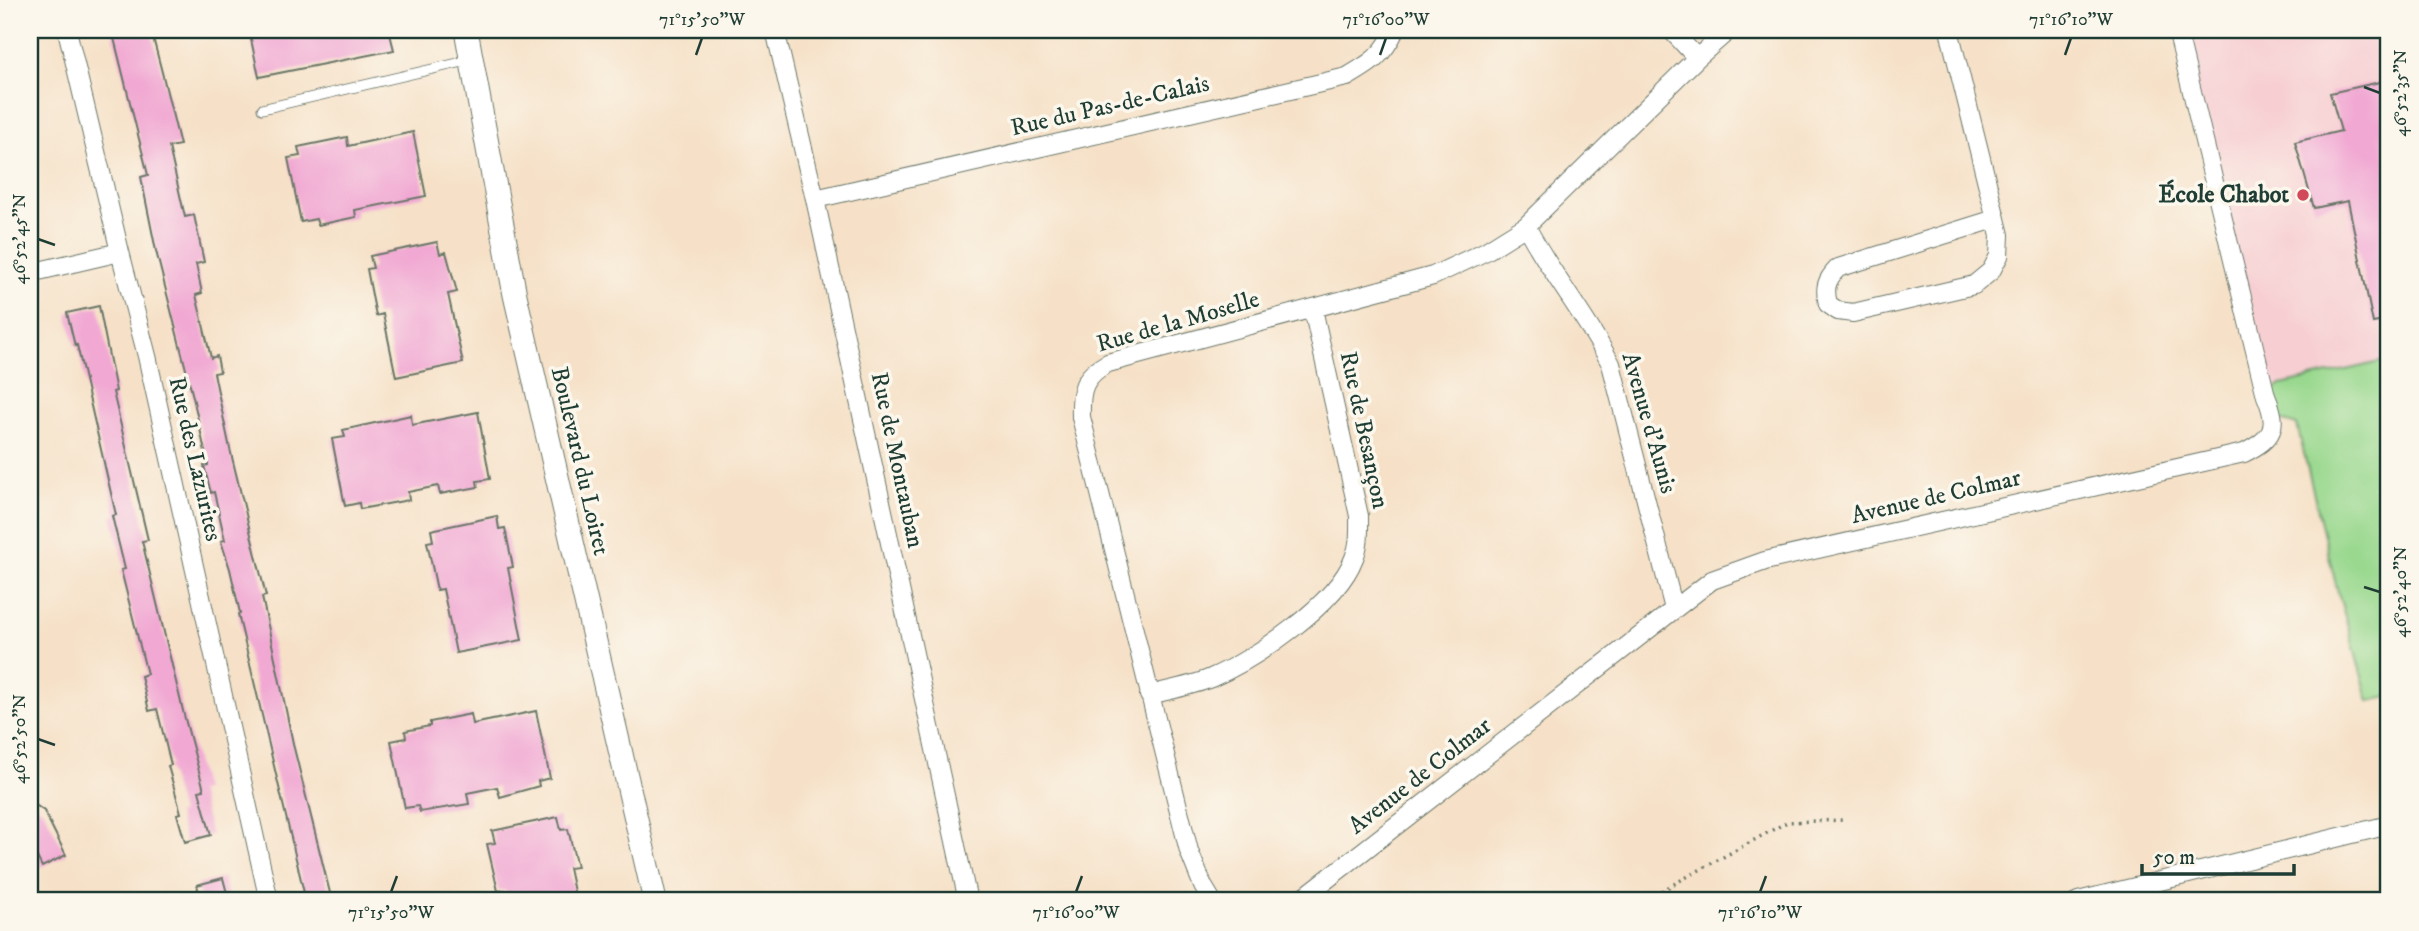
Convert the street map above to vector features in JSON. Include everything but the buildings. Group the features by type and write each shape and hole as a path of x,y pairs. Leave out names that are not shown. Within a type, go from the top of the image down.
{"street":[{"name":"Rue des Lazurites","path":"67,30 147,356 269,901"},
{"name":"Boulevard du Loiret","path":"466,30 516,295 655,901"},
{"name":"Rue de Montauban","path":"775,30 815,199 968,901"},
{"name":"Rue du Pas-de-Calais","path":"815,199 1347,77 1374,62 1388,46 1395,30"},
{"path":"1671,30 1697,58"},
{"name":"Rue de la Moselle","path":"1213,901 1203,886 1189,851 1081,417 1080,398 1086,380 1108,363 1433,275 1486,251 1526,226 1729,30"},
{"path":"1949,30 2000,235 1999,256 1991,271 1974,285 1853,313 1838,311 1828,304 1824,290 1829,278 1838,268 1994,219"},
{"name":"Avenue de Colmar","path":"1299,901 1712,580 1765,561 2244,453 2261,444 2271,431 2275,416 2266,396 2177,30"},
{"name":"Avenue d'Aunis","path":"1526,226 1544,261 1599,341 1611,364 1674,610"},
{"path":"30,273 120,252"},
{"name":"Rue de Besançon","path":"1149,695 1210,678 1253,656 1303,620 1342,581 1354,560 1360,540 1359,516 1313,309"},
{"path":"2078,901 2389,825"}],"lane":[{"path":"262,109 472,60"}],"path":[{"path":"1643,901 1787,822 1845,820"}],"shaded area":[{"name":"École Chabot","path":"2177,30 2389,30 2389,360 2281,385 2266,396"}],"green space":[{"path":"2389,360 2389,697 2369,701 2336,585 2297,425 2274,418 2266,396 2281,385"}],"place":[{"name":"École Chabot","path":"2303,195"}]}
